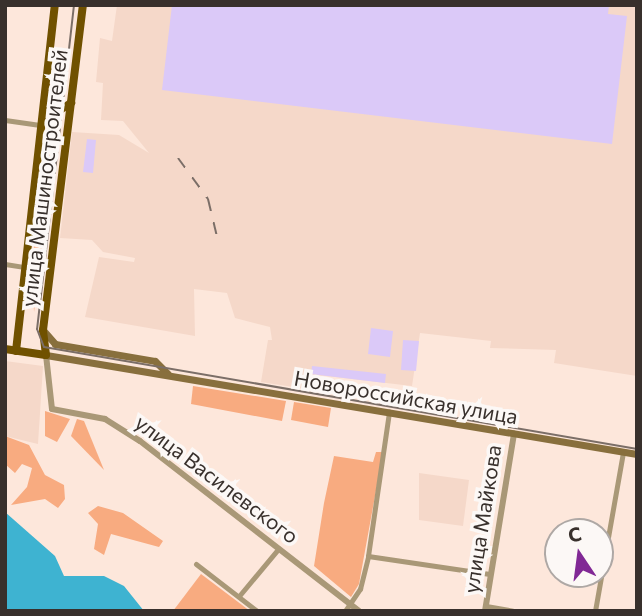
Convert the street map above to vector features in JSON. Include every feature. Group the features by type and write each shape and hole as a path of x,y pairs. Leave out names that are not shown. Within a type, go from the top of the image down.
{"main road":[{"name":"улица Машиностроителей","path":"16,351 55,5"},
{"name":"улица Машиностроителей","path":"46,355 43,330 83,5"},
{"path":"45,100 57,112 71,103"},
{"name":"Новороссийская улица","path":"43,330 54,343 153,361 169,374"},
{"name":"Новороссийская улица","path":"5,349 169,374 637,454"}],"street":[{"path":"5,120 42,125"},
{"path":"5,264 26,267"},
{"name":"улица Василевского","path":"46,355 52,409 111,422 359,611"},
{"path":"345,611 351,604 368,556 389,412"},
{"name":"улица Майкова","path":"485,609 514,433"},
{"path":"595,611 623,452"},
{"path":"239,596 279,548"},
{"path":"368,556 490,575"},
{"path":"196,564 257,611"},
{"path":"485,609 513,611"}],"shaded area":[{"path":"117,5 637,5 637,376 554,363 556,350 490,348 491,341 420,333 412,386 309,374 306,389 261,382 268,340 272,340 270,327 235,318 227,293 194,289 195,336 85,317 99,257 134,262 135,258 103,252 92,240 60,238 72,132 119,135 149,153 123,121 101,120 103,83 96,82 100,38 112,41"},
{"path":"50,112 53,126 58,120 34,312 32,264"},
{"path":"5,361 43,366 38,444 5,436"},
{"path":"193,386 286,401 282,421 191,404"},
{"path":"294,402 331,408 328,427 291,420"},
{"path":"45,411 70,419 57,442 45,436"},
{"path":"77,419 84,421 104,470 71,436"},
{"path":"5,436 29,445 45,475 64,485 65,499 58,508 45,499 11,505 27,487 32,468 22,464 15,473 5,464"},
{"path":"376,452 383,452 359,584 351,597 314,566 324,503 334,456 373,462"},
{"path":"419,473 469,480 463,526 419,520"},
{"path":"98,506 123,513 163,541 159,547 111,534 104,555 94,549 98,524 88,513"},
{"path":"201,574 250,611 173,611"}],"water":[{"path":"5,512 55,556 64,576 104,576 124,586 144,611 5,611"}],"building":[{"path":"172,5 609,5 608,14 627,16 612,144 162,90"},
{"path":"87,139 96,140 93,173 83,172"},
{"path":"371,328 393,331 390,357 368,354"},
{"path":"403,340 419,341 416,371 401,370"},
{"path":"312,366 386,374 385,383 311,374"}],"tram line":[{"path":"74,5 37,329 44,347 637,449"}],"railway":[{"path":"178,158 208,199 218,241"}]}
